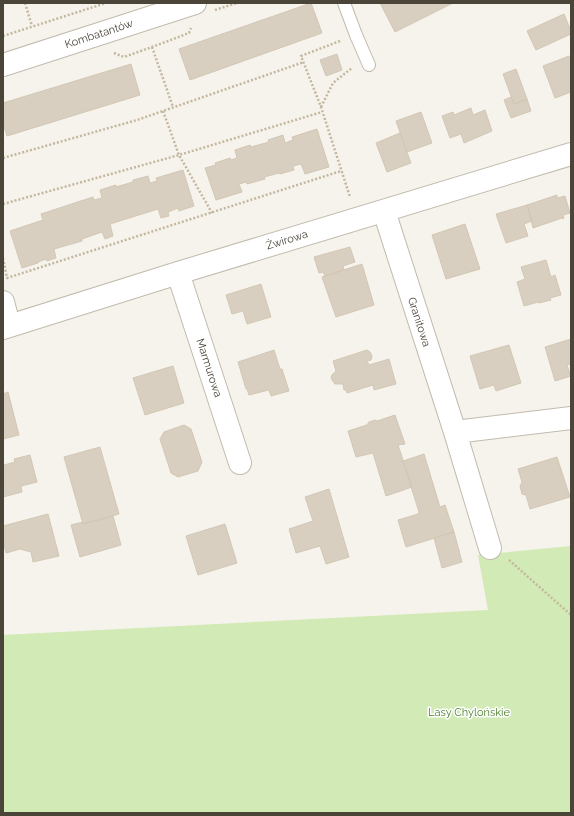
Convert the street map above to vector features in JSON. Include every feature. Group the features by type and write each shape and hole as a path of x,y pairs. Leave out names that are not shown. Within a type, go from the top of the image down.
{"street":[{"name":"Kombatantów","path":"3,65 195,3"},
{"name":"Żwirowa","path":"6,326 571,155"},
{"name":"Granitowa","path":"384,211 455,432 490,548"},
{"name":"Marmurowa","path":"178,273 240,463"},
{"path":"3,302 6,326"},
{"path":"455,432 571,418"}],"lane":[{"path":"344,3 367,61"}],"path":[{"path":"26,3 32,26"},
{"path":"3,36 106,3"},
{"path":"356,35 301,56 321,108 357,219"},
{"path":"152,47 172,108"},
{"path":"321,108 333,83 350,70 367,61"},
{"path":"3,158 137,120 304,62"},
{"path":"163,111 179,155 212,213"},
{"path":"3,204 179,155 322,112"},
{"path":"3,258 7,278 341,171"},
{"path":"490,548 501,553 571,615"}],"green space":[{"name":"Lasy Chylońskie","path":"571,546 571,813 3,813 3,635 488,610 478,555"}],"building":[{"path":"311,3 322,33 190,80 179,49"},
{"path":"380,3 453,3 395,32"},
{"path":"564,14 571,34 536,50 527,31"},
{"path":"337,54 342,70 326,76 320,60"},
{"path":"569,56 571,61 571,92 555,98 543,66"},
{"path":"131,64 140,95 7,136 3,123 3,103"},
{"path":"516,69 527,99 514,104 503,74"},
{"path":"511,97 514,104 527,99 531,111 511,118 504,100"},
{"path":"471,108 473,115 485,110 492,131 464,143 461,134 450,138 442,116 453,112 454,115"},
{"path":"421,112 432,143 407,152 396,121"},
{"path":"317,129 329,167 305,174 301,164 293,166 294,170 264,177 265,179 247,184 246,182 239,184 242,192 216,200 205,168 216,165 215,163 230,158 231,160 237,158 235,150 250,145 251,147 269,142 268,140 283,135 285,143 293,140 292,137"},
{"path":"400,133 411,163 387,172 376,143"},
{"path":"183,170 194,206 179,211 178,208 168,212 169,216 161,218 158,209 110,224 113,236 105,239 102,232 82,239 82,241 54,249 56,258 47,261 46,259 22,268 10,231 43,220 41,214 93,197 94,200 102,198 100,190 116,185 116,187 148,176 150,183 157,181 156,178"},
{"path":"557,195 557,198 565,196 570,213 563,215 564,218 562,219 533,228 527,205"},
{"path":"527,205 532,221 524,224 528,236 506,243 496,214"},
{"path":"465,224 480,269 446,279 432,235"},
{"path":"350,247 355,262 343,266 344,270 325,276 323,272 319,273 314,257"},
{"path":"546,260 551,277 555,275 561,295 550,298 551,300 524,306 517,282 525,279 521,267"},
{"path":"362,264 374,305 336,317 322,277"},
{"path":"261,284 271,317 247,324 243,311 232,314 226,295"},
{"path":"571,339 571,364 567,365 571,376 555,381 545,347"},
{"path":"509,345 521,383 496,391 494,385 480,389 470,356"},
{"path":"274,350 289,391 271,396 269,390 249,395 238,362"},
{"path":"367,350 372,356 371,360 367,361 369,365 389,359 396,384 374,390 373,385 347,393 346,390 344,390 343,384 335,384 332,380 331,377 336,371 333,361"},
{"path":"173,366 184,403 145,415 133,378"},
{"path":"8,392 19,435 3,439 3,394"},
{"path":"395,415 405,444 398,445 412,487 386,496 373,453 356,457 348,431 367,425 369,422"},
{"path":"184,425 191,429 202,462 198,471 178,477 171,473 160,439 164,432"},
{"path":"100,447 119,514 83,524 64,457"},
{"path":"424,454 440,507 445,505 454,532 406,547 398,520 418,514 419,512 403,461"},
{"path":"30,455 37,482 21,486 22,492 3,497 3,462 4,465 15,462 14,459"},
{"path":"557,457 570,497 530,509 526,495 522,494 520,486 522,482 518,469"},
{"path":"329,489 349,557 326,564 320,546 296,553 289,529 313,521 305,497"},
{"path":"48,514 59,556 33,562 31,552 20,549 6,553 3,541 3,526"},
{"path":"113,516 121,545 80,557 71,525 83,522 83,524"},
{"path":"225,524 237,563 198,575 186,536"},
{"path":"454,532 462,562 442,568 434,538"}]}
